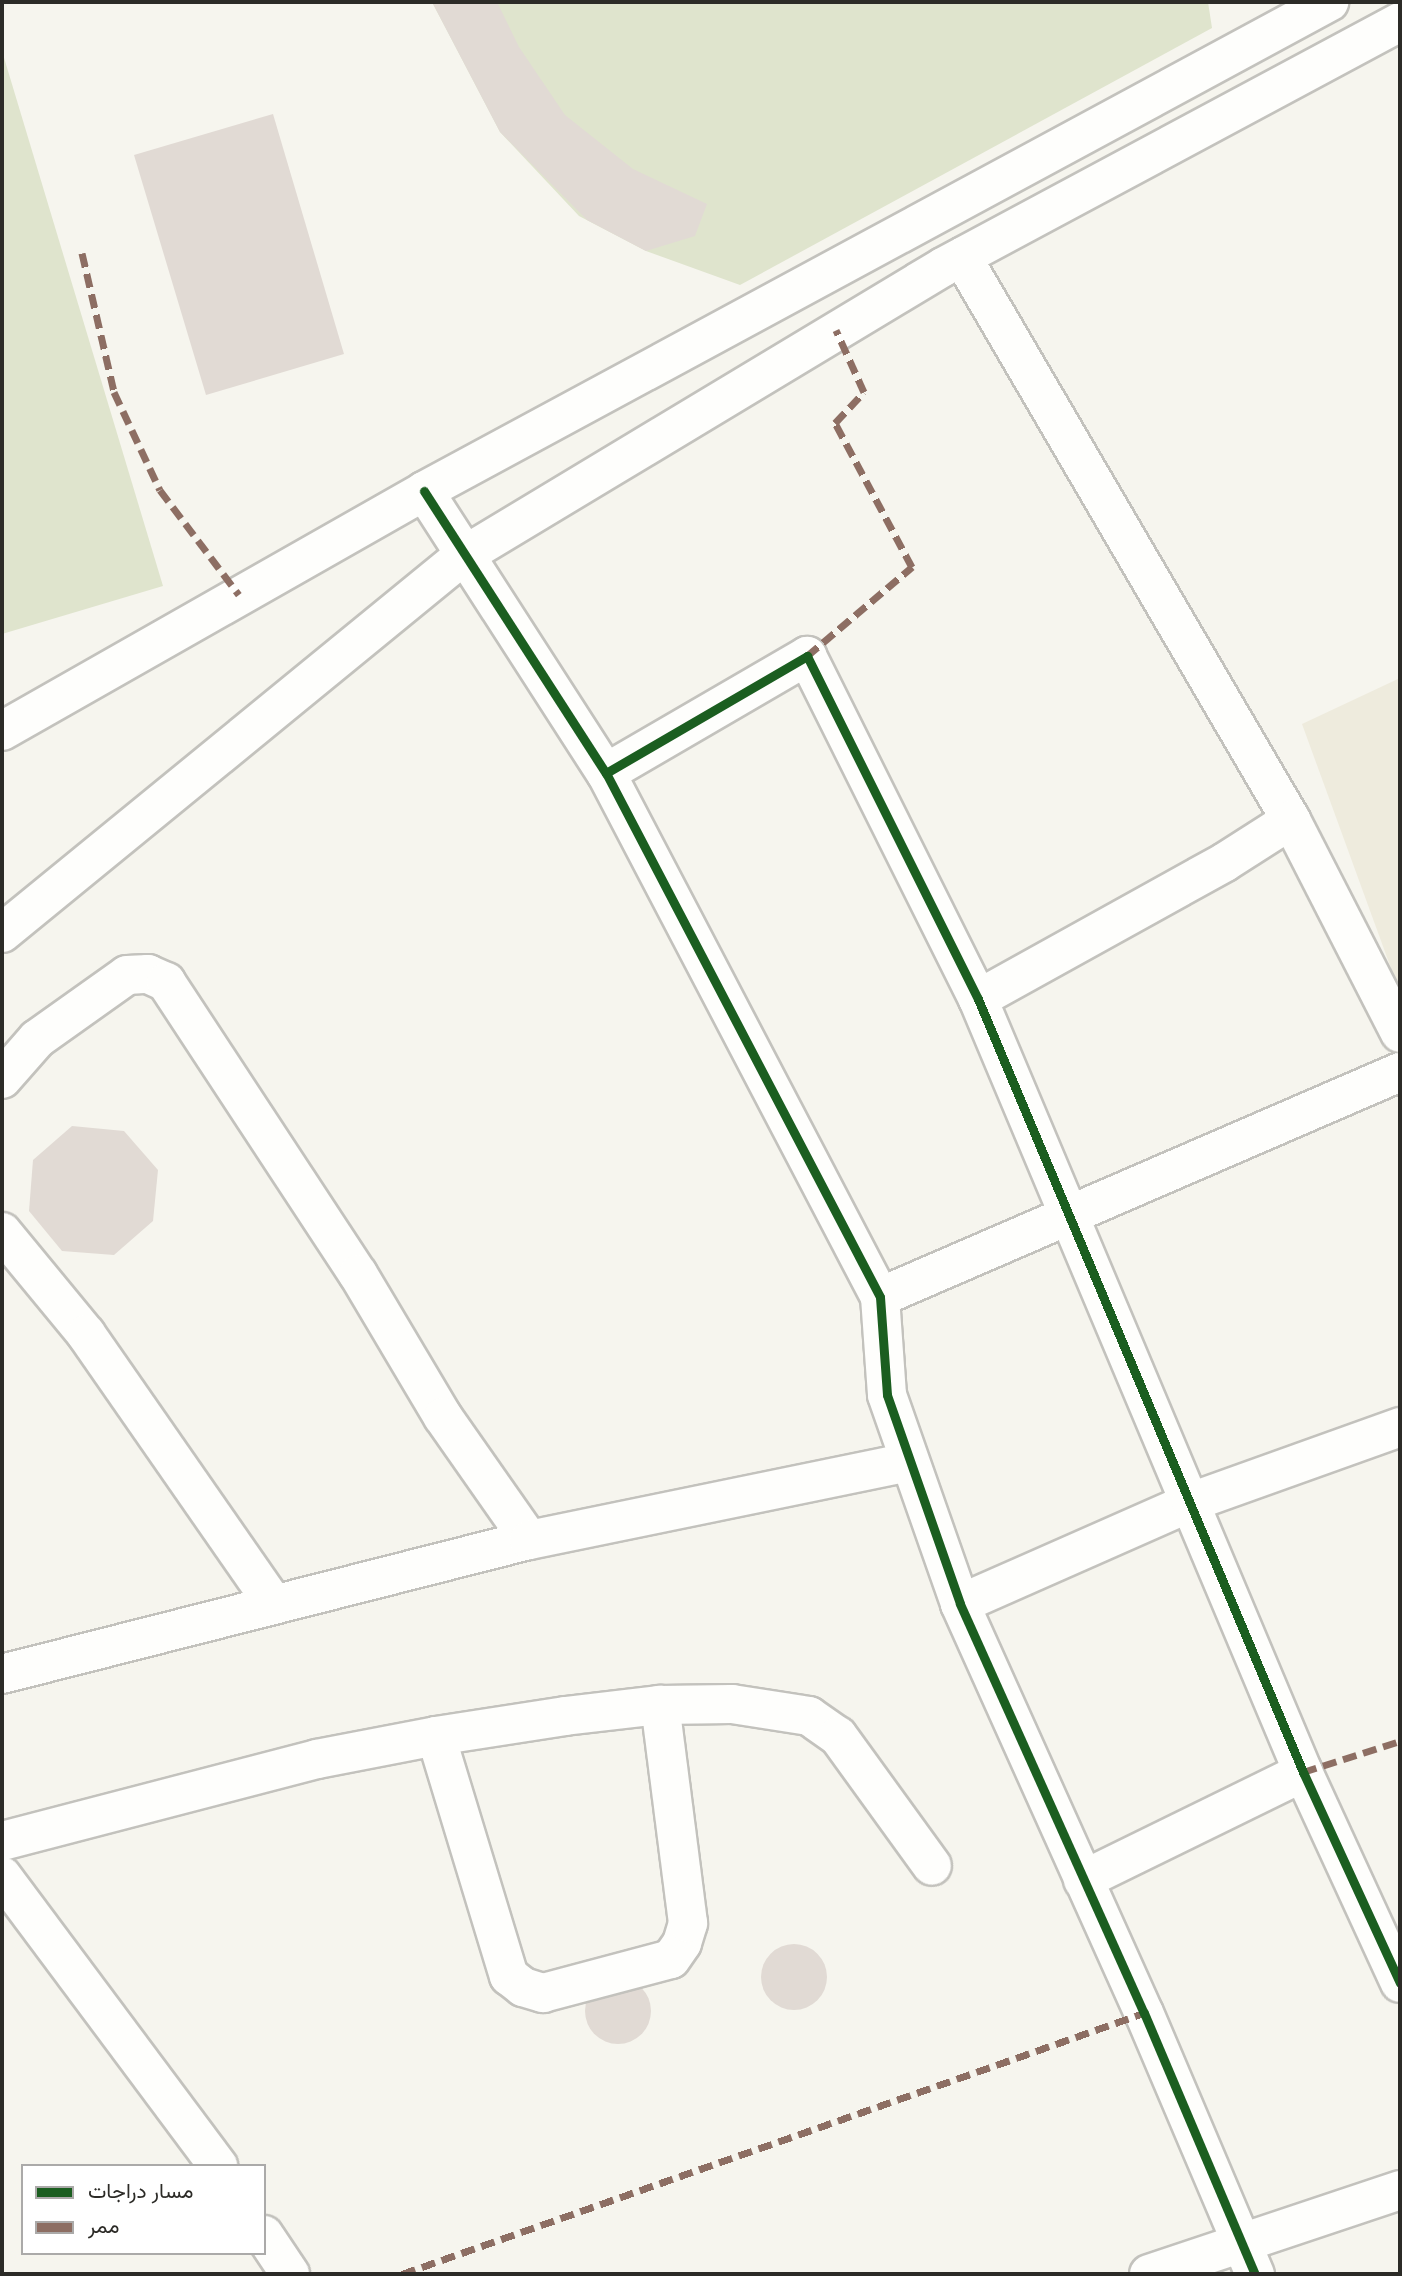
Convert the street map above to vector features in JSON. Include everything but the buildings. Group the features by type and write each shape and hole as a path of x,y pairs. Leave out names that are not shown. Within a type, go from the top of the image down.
{"street":[{"path":"2,732 424,491 1271,16 1329,2"},
{"path":"2,933 464,556 962,257 1400,22"},
{"path":"962,257 1291,820 1400,1033"},
{"path":"424,491 606,773 880,1297 887,1395 908,1462 960,1604 1250,2258"},
{"path":"606,773 807,656 978,999 1072,1216 1303,1772 1400,1983"},
{"path":"978,999 1225,862 1291,820"},
{"path":"2,1079 37,1039 127,975 148,974 166,982 358,1274 443,1417 529,1540"},
{"path":"880,1297 1400,1072"},
{"path":"2,1232 86,1334 273,1603"},
{"path":"960,1604 1191,1502 1400,1427"},
{"path":"2,1675 273,1603 529,1540 908,1462"},
{"path":"436,1736 509,1976 523,1987 543,1993 671,1959 682,1943 688,1923 660,1705"},
{"path":"2,1841 317,1759 436,1736 660,1705 743,1705 809,1716 838,1736 932,1866"},
{"path":"1083,1880 1303,1772"},
{"path":"2,1876 217,2164"},
{"path":"1149,2274 1250,2258 1400,2190"},
{"path":"266,2238 290,2274"}],"shaded area":[{"path":"1400,678 1400,993 1302,724"}],"green space":[{"path":"432,2 1208,2 1212,28 740,285 646,251 579,216 500,132"},
{"path":"2,51 163,586 2,634"}],"marked path":[{"path":"82,253 114,392 160,490 239,595"},
{"path":"807,656 912,567 835,423 864,392 836,330"},
{"path":"1303,1772 1400,1741"},
{"path":"402,2274 1144,2013"}],"cycle path":[{"path":"424,491 606,773 880,1297 887,1395 960,1604 1144,2013 1255,2274"},
{"path":"606,773 807,656 978,999 1303,1772 1400,1983"}]}
